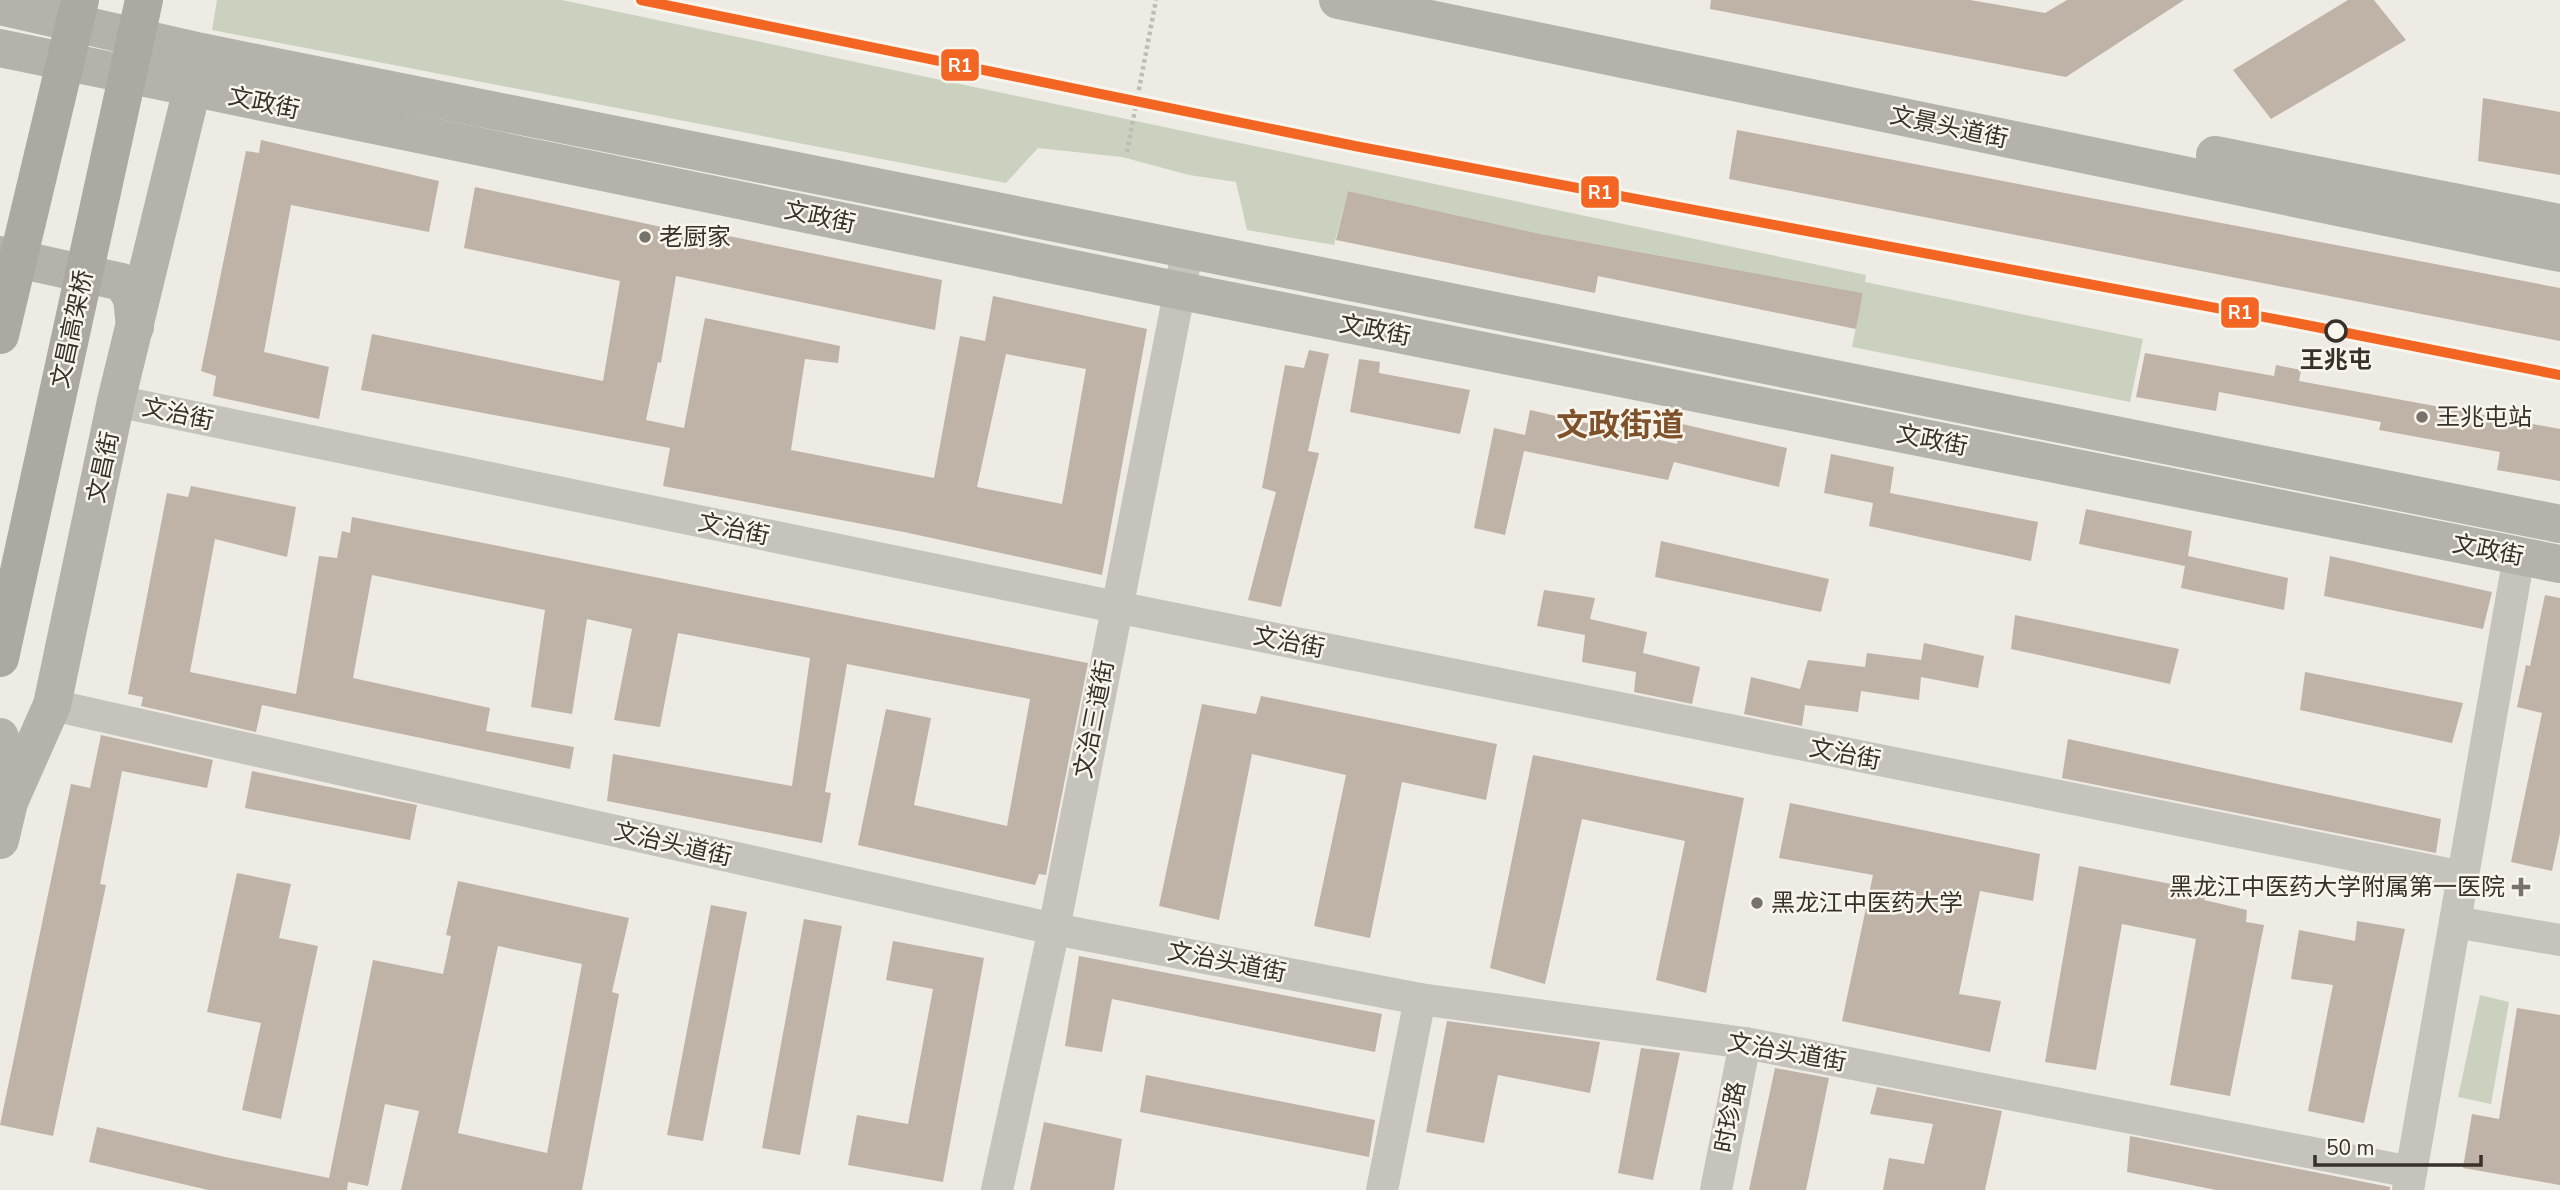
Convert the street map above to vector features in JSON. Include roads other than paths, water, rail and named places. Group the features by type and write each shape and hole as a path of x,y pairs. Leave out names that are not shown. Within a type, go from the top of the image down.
{"highway":[{"path":"0,335 80,0"},
{"name":"文昌高架桥","path":"0,659 144,0"}],"main road":[{"name":"文景头道街","path":"1338,0 2560,253"},
{"name":"文景头道街","path":"1441,0 2560,223"},
{"name":"文政街","path":"7,7 201,52 2560,524"},
{"path":"3,59 7,7"},
{"name":"文昌街","path":"0,841 9,802 52,705 117,401 201,52"},
{"name":"文政街","path":"3,59 192,88 1181,291 2560,564"},
{"path":"0,255 122,282 132,298 135,327"},
{"path":"0,737 9,802"}],"street":[{"name":"文治三道街","path":"998,1190 1054,929 1188,248"},
{"name":"文治街","path":"117,401 1116,607 2463,877"},
{"path":"2410,1181 2519,556"},
{"name":"文治头道街","path":"52,705 1054,929 1420,999 1745,1044 2410,1181"},
{"path":"2455,922 2560,940"},
{"path":"1382,1190 1420,999"},
{"name":"时珍路","path":"1716,1190 1745,1044"}],"place":[{"name":"老厨家","path":"645,237"},
{"name":"王兆屯","path":"2336,331"},
{"name":"王兆屯站","path":"2422,417"},
{"name":"黑龙江中医药大学附属第一医院","path":"2521,887"},
{"name":"黑龙江中医药大学","path":"1757,903"}],"district":[{"name":"文政街道","path":"1620,425"}]}
